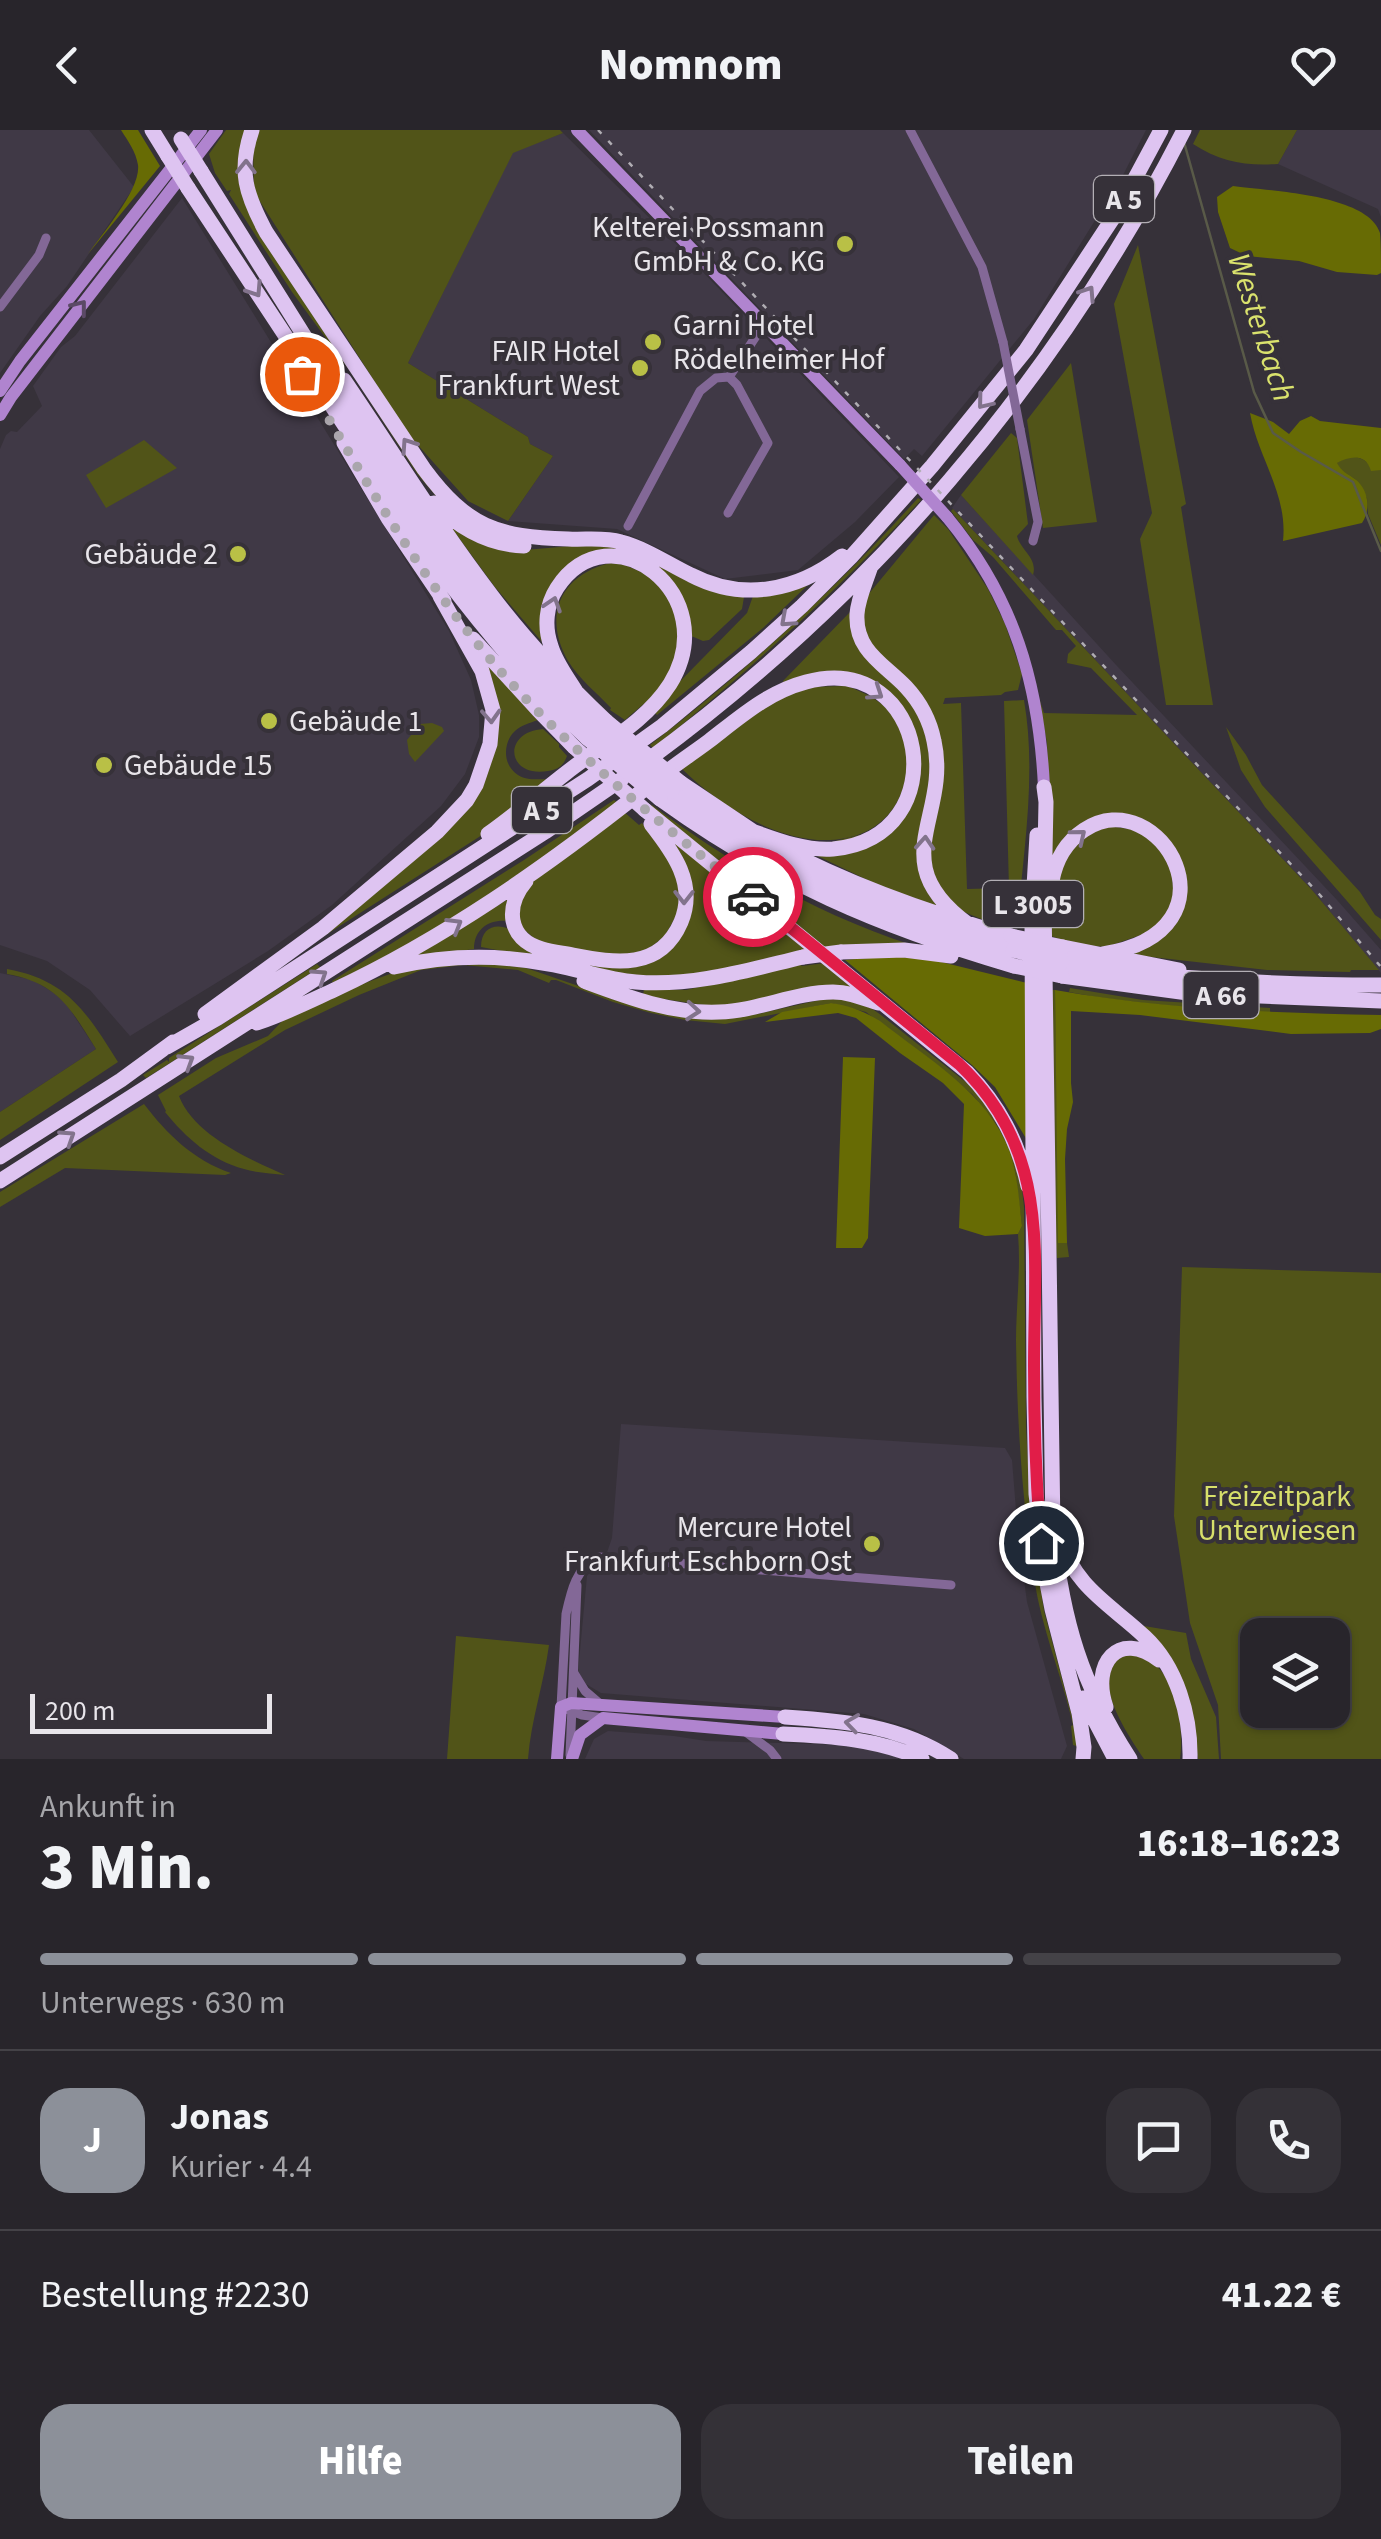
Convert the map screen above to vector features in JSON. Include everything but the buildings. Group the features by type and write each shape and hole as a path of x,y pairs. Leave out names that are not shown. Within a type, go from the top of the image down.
{"highway":[{"name":"A 66","path":"152,130 462,601 525,677 591,734 671,791 754,844 838,889 926,925 1013,951 1150,976 1380,991"},
{"path":"252,130 246,146 244,176 252,206 266,232 432,480 465,514 494,530 519,536 618,541 711,585 764,591 813,576 879,525"},
{"name":"A 5","path":"0,1157 526,820 662,726 751,652 851,557 932,466 1026,350 1117,212 1162,130"},
{"name":"A 66","path":"179,135 421,518 526,658 591,734"},
{"name":"A 5","path":"0,1181 546,832 665,748 813,623 926,509 1034,375 1136,218 1181,135"},
{"path":"273,284 329,358 493,598 576,693"},
{"path":"167,1047 205,1014 323,928 437,832 467,800 490,744 493,710 482,671 302,374 284,335"},
{"path":"410,477 450,518 480,537 514,546 572,540"},
{"path":"205,1014 491,832 631,725 650,707 672,680 683,653 682,612 665,581 652,569 630,560 599,558 572,572 555,592 548,609 551,648 576,693 591,734 625,793 967,1072 1003,1116 1014,1138 1033,1206"},
{"path":"871,566 858,610 859,636 863,646 913,696 930,728 936,755 924,835 924,868 929,882 948,908 1013,951"},
{"path":"440,596 495,664 671,791 859,886 968,924"},
{"path":"238,1028 278,1016 370,973 456,924 535,871 770,696 828,678 860,683 878,692 900,713 913,742 915,767 906,800 885,828 860,842 832,849 798,846 752,831"},
{"path":"676,764 729,697"},
{"name":"L 3005","path":"1044,786 1053,1532 1063,1603 1084,1672 1103,1717 1130,1759"},
{"name":"L 3005","path":"1044,786 1032,920 1036,1494 1045,1573 1063,1653 1088,1711 1115,1759"},
{"path":"535,871 519,890 512,911 516,929 532,944 607,962 633,961 656,952 670,940 682,920 685,886 677,859 644,811"},
{"path":"370,973 446,958 494,957 656,983 710,978 841,952 1013,951 1062,961 1131,949 1152,939 1168,924 1177,904 1180,882 1174,860 1162,841 1144,828 1123,822 1090,826 1072,839 1056,865 1046,923"},
{"path":"1102,954 1226,982"},
{"name":"A 66","path":"1062,961 1188,992 1380,991"},
{"path":"534,963 675,1010 746,1010 830,992 886,1005"},
{"path":"1052,1480 1062,1544 1077,1575 1101,1602 1156,1649 1184,1704 1190,1759"},
{"path":"1112,1730 1100,1680 1110,1658 1137,1648 1165,1665"},
{"path":"1063,1653 1083,1738 1083,1759"},
{"path":"784,1725 846,1722 889,1729 951,1759"},
{"path":"784,1725 900,1750 922,1759"}],"main road":[{"path":"0,415 3,387 201,130"},
{"path":"3,387 216,130"},
{"path":"576,130 900,465 947,517 981,564 1014,628 1030,680 1038,715 1044,786"},
{"path":"558,1759 567,1707 740,1729 784,1725"},
{"path":"602,1711 784,1725"},
{"path":"571,1759 580,1735 602,1711"}],"street":[{"path":"910,130 982,266 1003,342 1038,522 1033,541"},
{"path":"0,307 39,255 46,238"},
{"path":"729,378 764,324"},
{"path":"628,526 700,390 716,378 729,378 737,385 768,443 728,513"},
{"path":"571,1759 566,1614 585,1565 605,1556 951,1585"},
{"path":"567,1707 573,1672 578,1578"},
{"path":"573,1672 602,1711"},
{"path":"778,1759 784,1725"},
{"path":"740,1729 778,1759"}],"shaded area":[{"path":"0,130 89,130 134,187 67,286 40,316 0,373"},
{"path":"121,130 138,130 160,166 88,254 119,211 137,175 135,156"},
{"path":"589,130 1146,130 1123,175 1034,319 922,456 914,449 904,459"},
{"path":"1297,130 1381,130 1381,217 1378,209 1278,164"},
{"path":"563,133 681,249 899,477 855,522 798,570 725,579 617,529 508,521 553,456 408,363 513,152"},
{"path":"1233,186 1315,197 1357,210 1372,220 1380,233 1381,273 1337,272 1299,261 1247,256 1230,248 1217,197"},
{"path":"182,198 449,631 471,680 479,715 479,737 465,774 441,806 332,905 268,951 130,1036 90,990 47,961 0,945 0,449 6,435 17,432 42,406 33,386 61,347 75,336"},
{"path":"1250,413 1289,434 1300,421 1311,416 1320,421 1381,428 1381,470 1371,471 1365,461 1357,458 1337,463 1366,494 1367,512 1362,523 1283,541 1277,492"},
{"path":"961,495 1381,950 1381,973 1312,890 952,508"},
{"path":"893,956 937,961 1027,983 1027,1140 995,1087 845,960"},
{"path":"0,973 33,980 54,993 65,1002 96,1049 0,1112"},
{"path":"1055,990 1218,1009 1381,1015 1381,1029 1370,1033 1291,1034 1140,1015 1071,1011 1073,1102 1065,1159 1067,1243 1058,1243"},
{"path":"831,1003 857,1009 880,1021 954,1078 987,1111 1012,1159 1022,1226 1018,1234 985,1236 959,1228 964,1104 943,1083 856,1018 838,1013 765,1022 782,1012"},
{"path":"843,1057 875,1058 868,1238 862,1248 836,1248"},
{"path":"621,1424 1005,1448 1012,1460 1027,1602 1067,1746 1061,1759 964,1759 914,1729 864,1714 601,1693 586,1684 578,1672 587,1576 603,1564 612,1538"},
{"path":"608,1731 706,1741 847,1745 908,1759 585,1759 594,1739"}],"green space":[{"path":"226,130 246,130 239,179 441,502 418,475 292,292 229,194 231,190 227,191 215,173 209,154"},
{"path":"259,130 563,133 513,153 408,363 553,456 508,521 468,501 408,434 254,192 253,143"},
{"path":"1200,130 1297,130 1278,164 1266,164 1234,162 1203,150 1193,144"},
{"path":"1138,245 1186,504 1181,507 1213,705 1166,705 1140,539 1152,513 1114,304"},
{"path":"1071,363 1097,522 1043,528 1027,420"},
{"path":"1011,433 1017,438 1028,524 1017,536 1031,559 1033,575 961,495"},
{"path":"144,440 177,468 106,508 86,475"},
{"path":"1351,456 1364,460 1372,470 1381,470 1381,545 1368,514 1367,498 1355,479 1336,463"},
{"path":"918,498 921,500 890,533 794,628 657,745 650,745 790,628"},
{"path":"953,509 1312,890 1379,970 1267,970 1134,955 1163,937 1174,923 1180,904 1181,865 1169,840 1109,816 1051,867 1047,743 1039,698 1044,713 1137,715 1091,668 1067,663 1068,654 1076,646 1062,630 1056,630 993,557 973,540"},
{"path":"934,515 948,529 988,589 1022,674 1018,690 1001,695 945,698 943,704 961,703 967,889 1009,888 1004,701 1024,700 1029,785 1017,928 1004,928 964,912 947,900 929,865 939,739 879,659 861,625 867,596"},
{"path":"451,527 525,550 614,545 744,597 742,609 709,640 703,641 689,635 674,586 599,554 552,592 549,650"},
{"path":"610,563 649,575 672,604 677,623 674,662 665,681 625,720 610,710 572,668 557,628 557,613 568,587 593,569"},
{"path":"812,581 763,628 657,715 652,710 747,613 753,596"},
{"path":"851,611 853,625 918,710 933,762 921,832 939,907 876,884 803,849 892,827 919,757 870,682 784,684"},
{"path":"480,657 538,720 520,727 511,736 506,753 509,765 525,778 551,779 479,837 310,945 448,827 493,750"},
{"path":"847,686 887,709 905,745 907,762 900,796 880,823 865,832 815,840 790,835 741,814 680,767 757,711 805,687"},
{"path":"432,723 444,731 415,762 407,740 420,724"},
{"path":"1226,727 1262,785 1381,919 1381,940 1265,807 1241,770"},
{"path":"543,729 567,756 560,766 548,771 524,768 517,762 515,745 530,732"},
{"path":"614,800 618,803 451,924 334,985 332,981"},
{"path":"652,805 776,886 843,919 912,945 821,948 649,808"},
{"path":"623,811 639,825 642,823 676,872 678,912 665,936 648,949 606,957 542,945 520,926 517,901 532,880"},
{"path":"1108,826 1143,831 1171,861 1174,901 1158,929 1106,947 1074,944 1051,936 1055,884 1063,859 1079,839"},
{"path":"667,837 807,950 744,968 652,979 481,947 485,932 502,927 520,938 642,963 686,918"},
{"path":"510,898 508,921 484,927 474,949 412,958"},
{"path":"443,962 526,968 605,995 730,1017 824,999 845,999 881,1015 972,1087 998,1120 995,1122 972,1094 866,1012 831,1003 725,1024 685,1020 613,1002 556,980 549,983 518,970 463,965 421,970 359,995 285,1030 179,1096 186,1110 210,1134 285,1175 249,1170 221,1160 191,1139 165,1112 158,1095 216,1058 268,1036 284,1019 332,995 390,974"},
{"path":"825,963 862,994 725,1008 643,996 644,989 686,990 800,964"},
{"path":"317,964 320,967 170,1063 146,1078 143,1075 169,1062 169,1058"},
{"path":"7,969 61,990 85,1014 118,1062 0,1140 0,1112 96,1049 79,1022 51,991 7,974"},
{"path":"1070,988 1143,1000 1270,1008 1270,1013 1119,1000 1069,992"},
{"path":"1050,990 1055,990 1059,1243 1067,1243 1069,1257 1057,1258 1052,1199"},
{"path":"144,1104 182,1145 231,1173 65,1168 0,1207 0,1192"},
{"path":"1009,1142 1024,1207 1026,1427 1032,1531 1044,1611 1080,1747 1073,1745 1073,1725 1042,1615 1026,1519 1016,1341 1018,1234 1022,1226 1015,1171 1006,1143"},
{"name":"Freizeitpark Unterwiesen","path":"1182,1267 1381,1273 1381,1759 1221,1759 1218,1705 1190,1623 1174,1516"},
{"path":"1144,1626 1186,1633 1191,1659 1216,1717 1219,1759 1198,1759 1192,1712"},
{"path":"456,1636 549,1645 528,1759 447,1759"},
{"path":"1133,1653 1155,1665 1169,1683 1180,1722 1180,1759 1144,1759 1115,1709 1108,1681 1110,1669 1118,1659"}],"waterway":[{"name":"Westerbach","path":"1184,142 1254,392 1273,433 1353,482 1381,551"}],"railway":[{"path":"598,130 1320,895 1381,967"}],"way so far":[{"path":"302,374 406,546 495,664 560,733 625,793 753,897"}],"place":[{"name":"Kelterei Possmann GmbH & Co. KG","path":"845,244"},
{"name":"Garni Hotel Rödelheimer Hof","path":"653,342"},
{"name":"FAIR Hotel Frankfurt West","path":"640,368"},
{"name":"Gebäude 2","path":"238,554"},
{"name":"Gebäude 1","path":"269,721"},
{"name":"Gebäude 15","path":"104,765"},
{"name":"Mercure Hotel Frankfurt Eschborn Ost","path":"872,1544"}],"route":[{"path":"753,897 959,1064 986,1093 1014,1138 1033,1206 1036,1494 1041,1543"}]}
